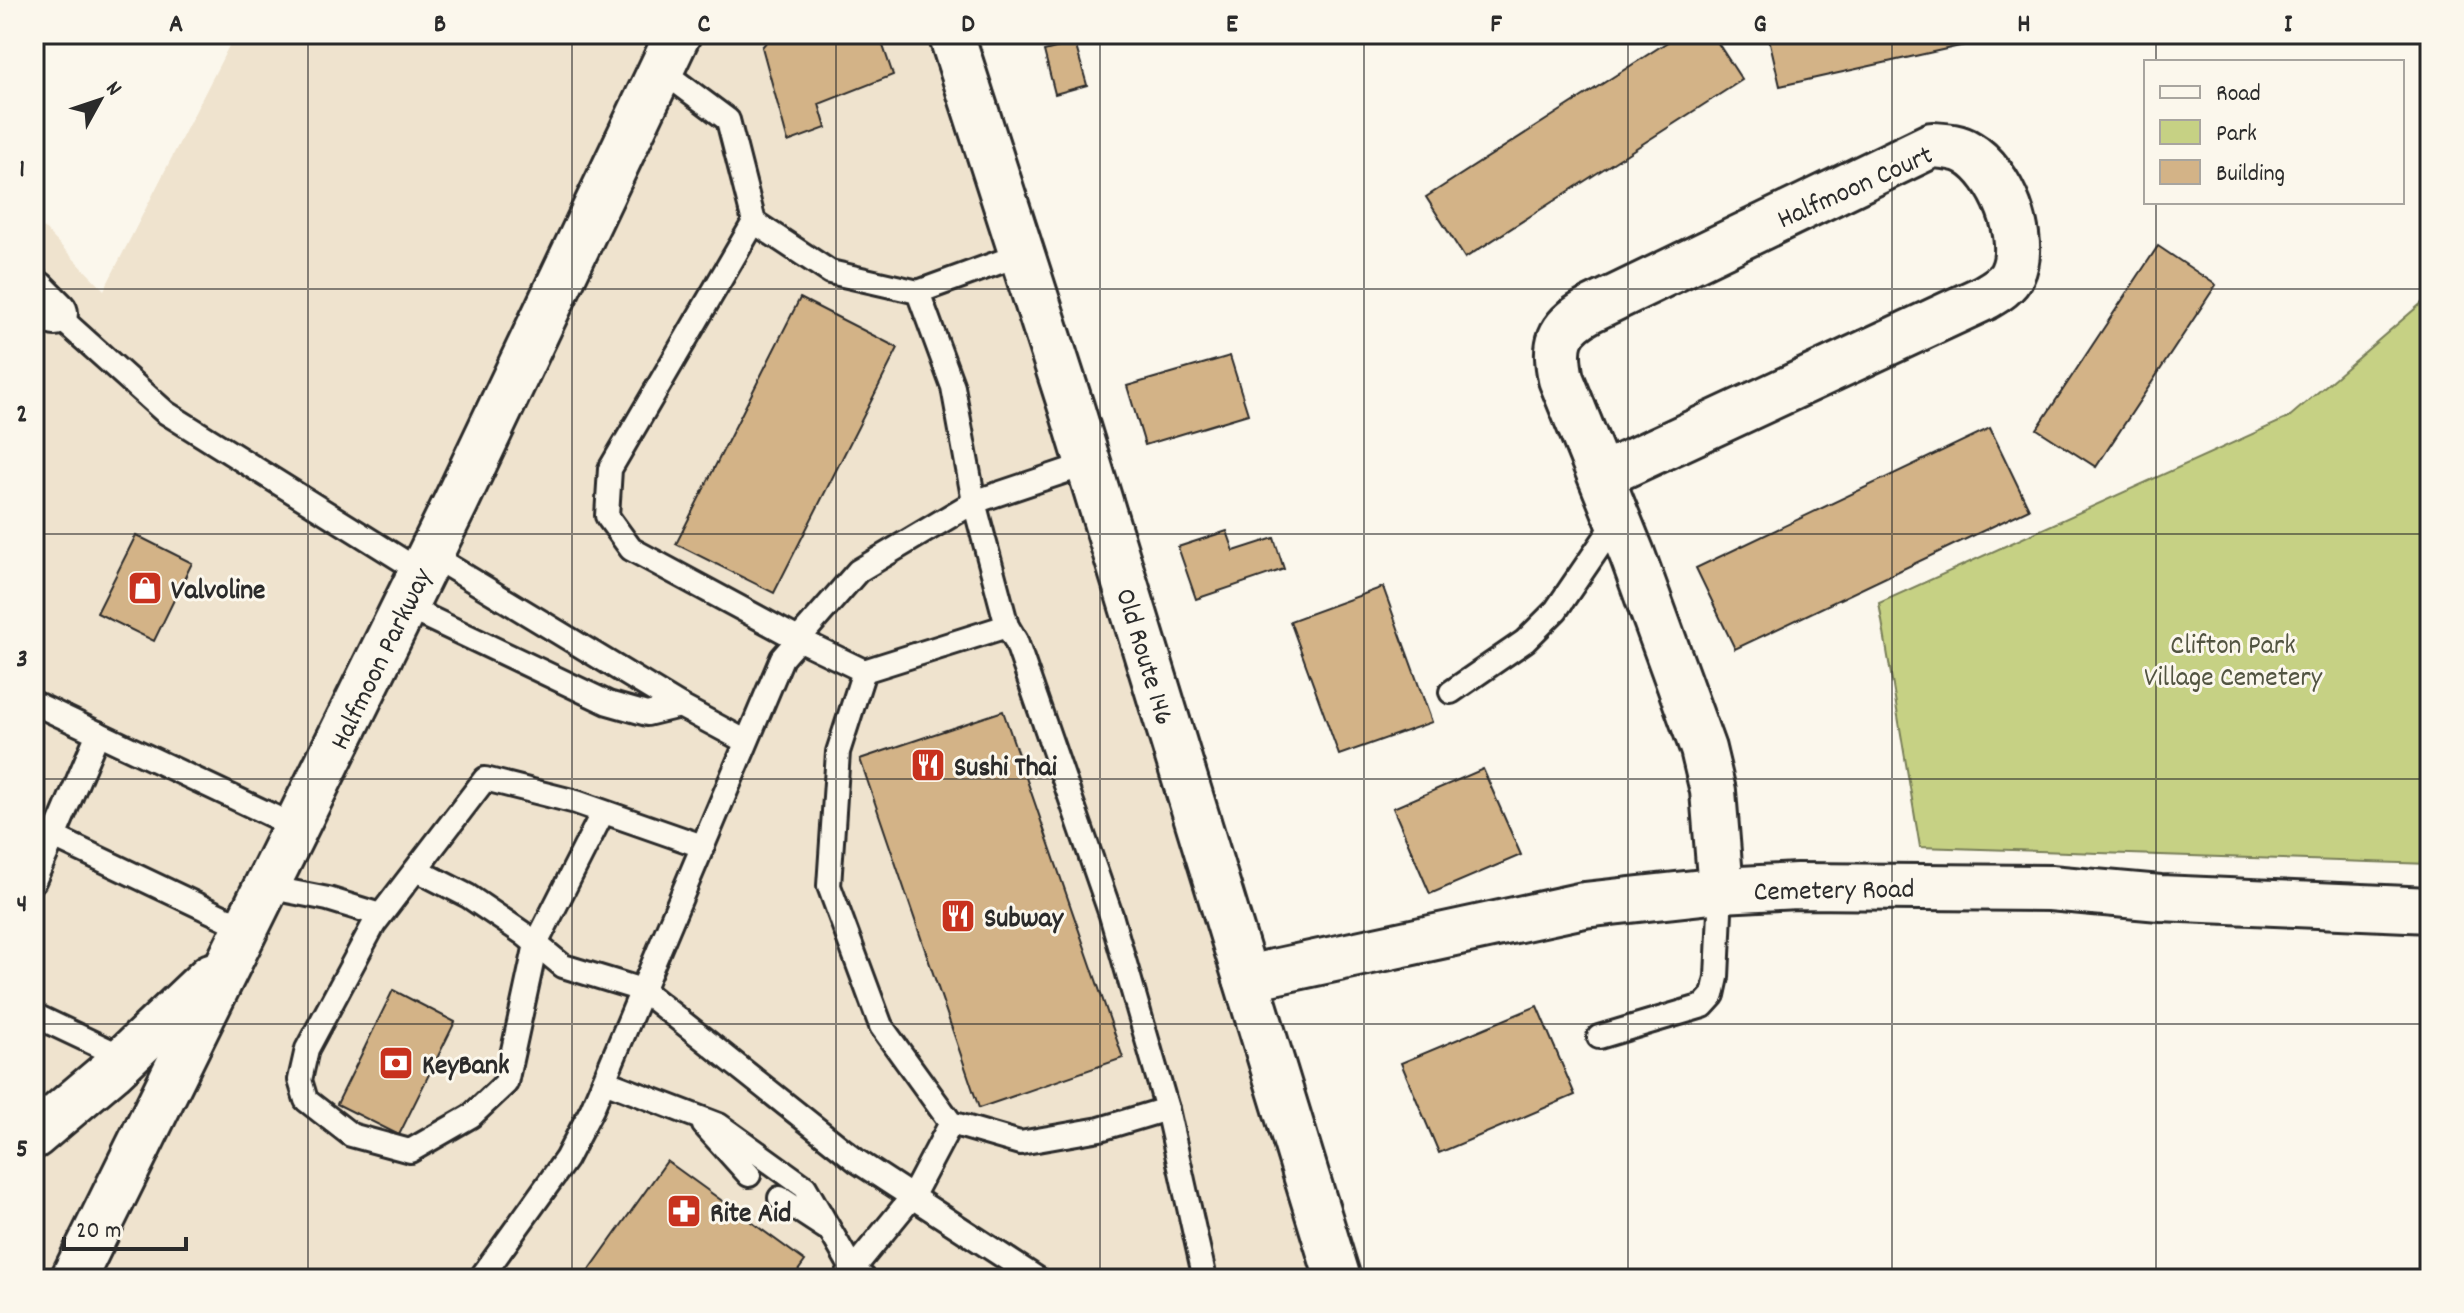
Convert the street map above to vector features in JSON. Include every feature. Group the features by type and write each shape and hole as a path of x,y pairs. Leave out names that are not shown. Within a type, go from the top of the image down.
{"street":[{"name":"Old Route 146","path":"951,34 1022,254 1338,1279"},
{"name":"Halfmoon Parkway","path":"73,1279 418,577 670,52"},
{"name":"Halfmoon Court","path":"1601,476 2000,288 2012,275 2019,246 2010,209 1992,177 1970,154 1954,147 1932,145 1575,318 1560,334 1556,355 1561,379 1618,519 1703,749 1713,791 1721,890"},
{"name":"Cemetery Road","path":"1246,978 1584,905 1721,890 1797,886 2050,888 2160,898 2430,910"},
{"path":"34,1136 125,1058 239,942"}],"lane":[{"path":"670,52 728,120 754,222 830,272 918,292 1022,254"},
{"path":"754,222 610,469 607,516 631,549 864,671 1007,626"},
{"path":"918,292 953,387 974,502 1007,626 1016,641 1111,915 1167,1109 1205,1279"},
{"path":"44,302 165,412 608,703 647,714 680,706"},
{"path":"480,1279 566,1159 604,1081 782,658 858,571 974,502 1087,464"},
{"path":"1451,692 1525,641 1556,610 1618,519"},
{"path":"418,577 745,741"},
{"path":"864,671 838,752 829,886 881,1026 951,1123 1020,1143 1100,1129 1167,1109"},
{"path":"34,703 296,827"},
{"path":"34,881 98,733"},
{"path":"603,812 536,944 506,1083 471,1116 410,1151 351,1135 306,1100 300,1080 307,1049 380,915 485,779 603,812 702,846"},
{"path":"54,837 239,942"},
{"path":"417,870 468,896 563,966 642,990 857,1161 1038,1279"},
{"path":"267,887 328,899 380,915"},
{"path":"1599,1037 1703,1006 1713,995 1717,977 1721,890"},
{"path":"34,1015 125,1058"},
{"path":"604,1081 719,1125 805,1187 854,1276 912,1197 951,1123"},
{"path":"697,1116 749,1175"},
{"path":"780,1198 830,1231"}],"shaded area":[{"path":"235,34 934,34 1231,980 1313,1279 34,1279 34,218 104,290"}],"green space":[{"name":"Clifton Park Village Cemetery","path":"2430,296 2430,864 1920,847 1879,603 2288,418"}],"building":[{"path":"773,34 879,34 893,75 819,104 826,128 788,142 762,47"},
{"path":"1680,34 1712,34 1742,80 1465,258 1426,197"},
{"path":"1768,34 2014,34 1780,86"},
{"path":"1075,43 1087,85 1055,94 1044,51"},
{"path":"2158,246 2216,285 2096,467 2037,429"},
{"path":"800,298 898,348 774,593 676,544"},
{"path":"1230,356 1248,414 1145,445 1127,386"},
{"path":"1990,428 2029,509 1735,649 1696,568"},
{"path":"1227,531 1234,551 1274,538 1284,569 1196,599 1178,547"},
{"name":"Valvoline","path":"136,535 192,563 154,641 97,613"},
{"path":"1383,587 1432,722 1339,755 1290,621"},
{"path":"1003,711 1123,1058 979,1108 860,759"},
{"path":"1483,769 1521,855 1430,894 1393,808"},
{"name":"KeyBank","path":"393,990 455,1022 399,1135 337,1104"},
{"path":"1537,1006 1575,1095 1439,1153 1401,1063"},
{"name":"Rite Aid","path":"667,1161 805,1261 792,1279 583,1279"}],"place":[{"name":"Valvoline","path":"145,588"},
{"name":"Sushi Thai","path":"928,765"},
{"name":"Subway","path":"958,916"},
{"name":"KeyBank","path":"396,1063"},
{"name":"Rite Aid","path":"684,1211"}]}
